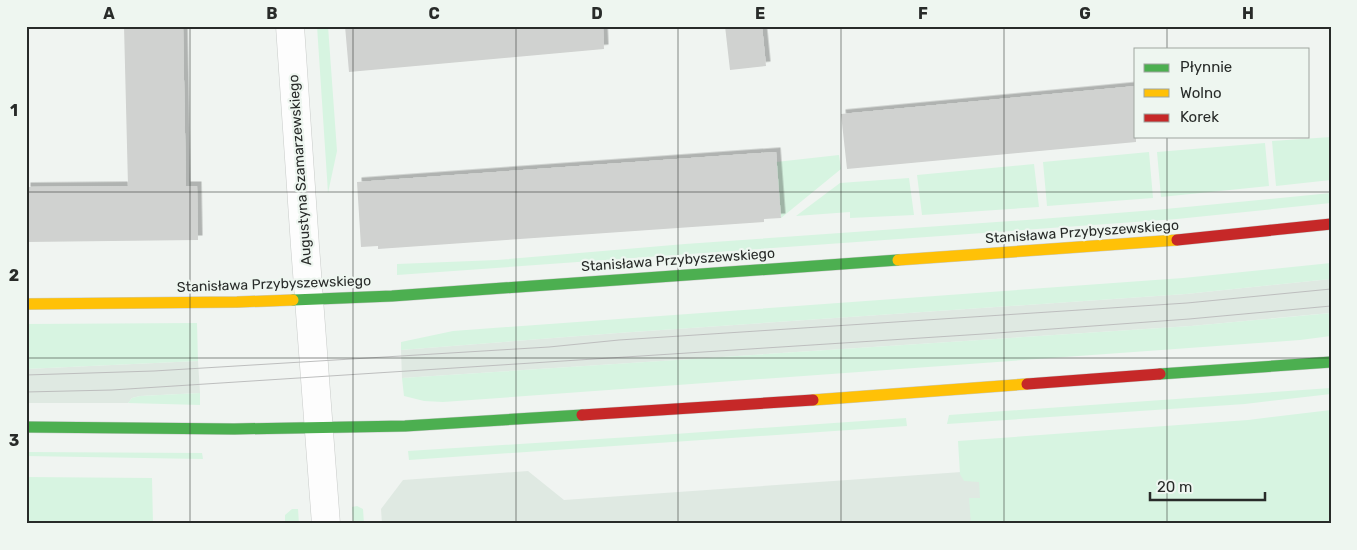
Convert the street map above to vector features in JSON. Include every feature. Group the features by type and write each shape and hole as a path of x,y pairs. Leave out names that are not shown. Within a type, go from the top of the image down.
{"main road":[{"name":"Stanisława Przybyszewskiego","path":"26,304 221,302 407,295 1179,240 1331,224"},
{"path":"26,428 234,430 405,426 700,408 1331,362"}],"street":[{"name":"Augustyna Szamarzewskiego","path":"290,26 326,524"}],"shaded area":[{"path":"1331,279 1331,313 1191,326 402,378 401,350 618,333 1186,294"},
{"path":"198,361 200,393 140,396 132,398 128,403 26,403 26,369"},
{"path":"990,470 1258,524 382,524 381,509 403,480 528,471 564,500"}],"green space":[{"path":"317,26 328,26 337,151 328,193"},
{"path":"1331,137 1331,180 1276,186 1272,141"},
{"path":"1265,143 1269,186 1161,197 1157,152"},
{"path":"1149,152 1153,198 1047,206 1043,162"},
{"path":"839,155 841,169 781,218 776,162"},
{"path":"1034,164 1039,207 922,215 917,175"},
{"path":"909,178 914,215 850,218 850,212 796,216 840,183"},
{"path":"1331,193 1331,203 1177,219 397,275 397,264 497,260 685,244 1040,219"},
{"path":"1331,263 1331,279 1186,294 618,333 401,350 401,342 453,331 1183,278"},
{"path":"1331,313 1331,336 1300,340 443,402 424,401 404,396 402,378 1191,326"},
{"path":"197,323 198,361 26,369 26,324"},
{"path":"1331,388 1331,394 1245,404 947,424 949,415"},
{"path":"200,393 200,405 128,403 132,398 140,396"},
{"path":"1331,410 1331,524 971,524 969,498 980,498 979,482 964,481 960,474 958,441 1248,420"},
{"path":"906,418 907,426 409,460 408,451 646,436"},
{"path":"26,452 202,453 203,459 26,456"},
{"path":"26,477 152,478 153,524 26,524"},
{"path":"357,506 363,509 364,524 353,524 352,507"},
{"path":"292,509 298,509 299,524 285,524 285,515"}],"building":[{"path":"124,26 183,26 186,186 197,186 198,240 26,242 26,187 128,186"},
{"path":"345,26 603,26 604,49 349,72"},
{"path":"725,26 762,26 766,66 730,70"},
{"path":"1134,86 1134,138 1136,138 1136,142 847,169 841,114"},
{"path":"776,152 781,218 764,219 764,222 378,249 378,246 361,247 357,182"}],"tram line":[{"path":"26,375 154,371 549,347 619,340 1187,303 1331,289"},
{"path":"26,392 112,390 983,334 1189,319 1331,306"}],"traffic: fast":[{"path":"293,300 392,296 898,260"},
{"path":"1160,374 1331,362"},
{"path":"26,427 234,429 405,426 582,415"}],"traffic: slow":[{"path":"898,260 1177,240"},
{"path":"26,304 293,300"},
{"path":"813,400 1027,384"}],"traffic: jam":[{"path":"1177,240 1331,224"},
{"path":"1027,384 1160,374"},
{"path":"582,415 813,400"}]}
